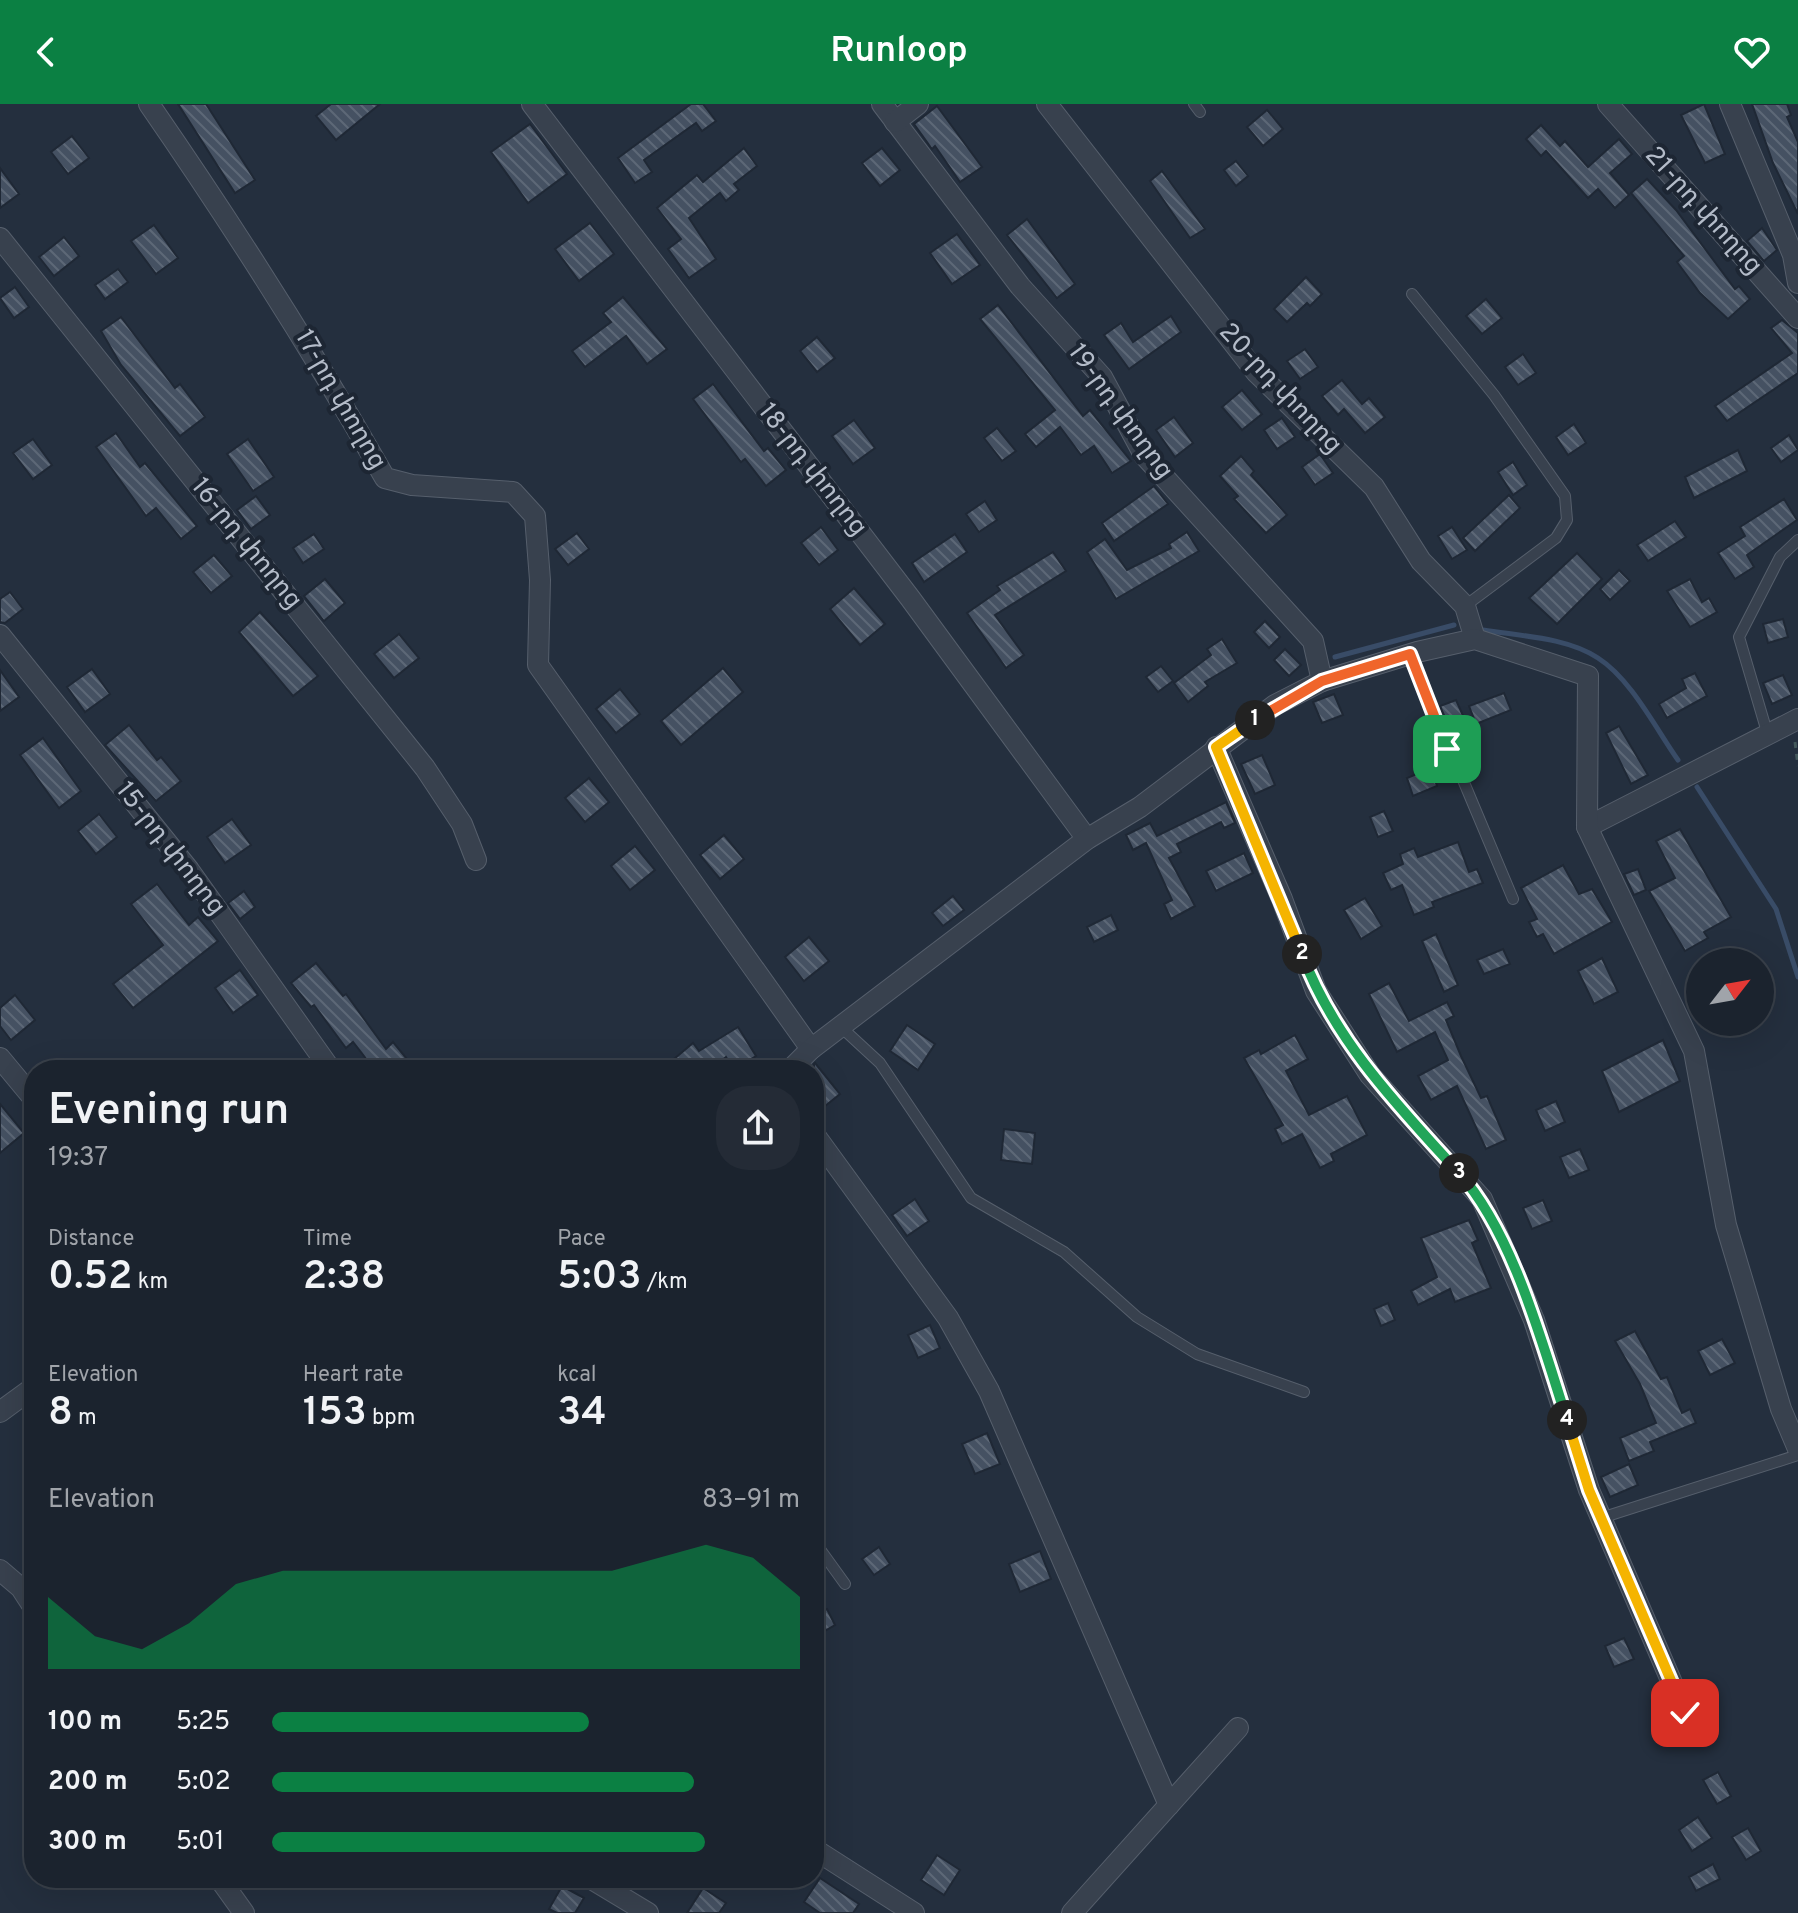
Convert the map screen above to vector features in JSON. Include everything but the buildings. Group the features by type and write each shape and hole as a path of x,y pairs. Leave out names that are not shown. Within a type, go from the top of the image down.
{"street":[{"name":"17-րդ փողոց","path":"149,104 237,231 324,370 385,478 412,485 513,492 535,516 540,580 538,665 811,1049"},
{"name":"18-րդ փողոց","path":"532,104 910,598 1087,839"},
{"name":"19-րդ փողոց","path":"882,104 1020,286 1102,377 1144,455 1313,641 1322,681"},
{"path":"895,122 918,104"},
{"name":"20-րդ փողոց","path":"1047,104 1256,372 1374,487 1421,561 1465,606 1475,639"},
{"name":"21-րդ փողոց","path":"1608,104 1798,318"},
{"path":"1730,104 1793,255 1798,283"},
{"name":"16-րդ փողոց","path":"0,238 425,768 462,824 476,860"},
{"name":"15-րդ փողոց","path":"0,635 189,870 324,1060"},
{"path":"800,1060 1087,839 1140,807 1275,705 1322,681 1410,654 1475,639 1588,676 1587,827 1694,1051 1726,1225 1781,1409 1798,1449"},
{"path":"1587,827 1767,732 1798,719"},
{"path":"1216,747 1282,899 1316,991 1370,1075 1482,1199 1534,1320 1601,1518 1685,1713"},
{"path":"0,1058 24,1087"},
{"path":"824,1148 948,1318 989,1391 1169,1805"},
{"path":"0,1412 24,1394"},
{"path":"0,1570 24,1593"},
{"path":"1072,1913 1238,1728"},
{"path":"824,1855 914,1913"},
{"path":"226,1888 244,1913"},
{"path":"607,1888 648,1913"}],"lane":[{"path":"1412,294 1494,395 1565,496 1567,520 1556,538 1465,606"},
{"path":"1767,732 1739,637 1780,557 1798,540"},
{"path":"1410,654 1513,899"},
{"path":"841,1027 880,1063 971,1198 1064,1252 1137,1317 1197,1354 1304,1392"},
{"path":"1601,1518 1798,1455"},
{"path":"824,1555 845,1584"}],"waterway":[{"path":"1335,657 1454,625"},
{"path":"1483,630 1557,641 1598,658 1632,691 1678,760"},
{"path":"1697,787 1776,909 1798,977"}],"route":[{"path":"1447,749 1410,654 1322,681 1275,705 1216,747 1282,899 1316,991 1370,1075 1482,1199 1534,1320 1589,1490 1685,1713"}]}
